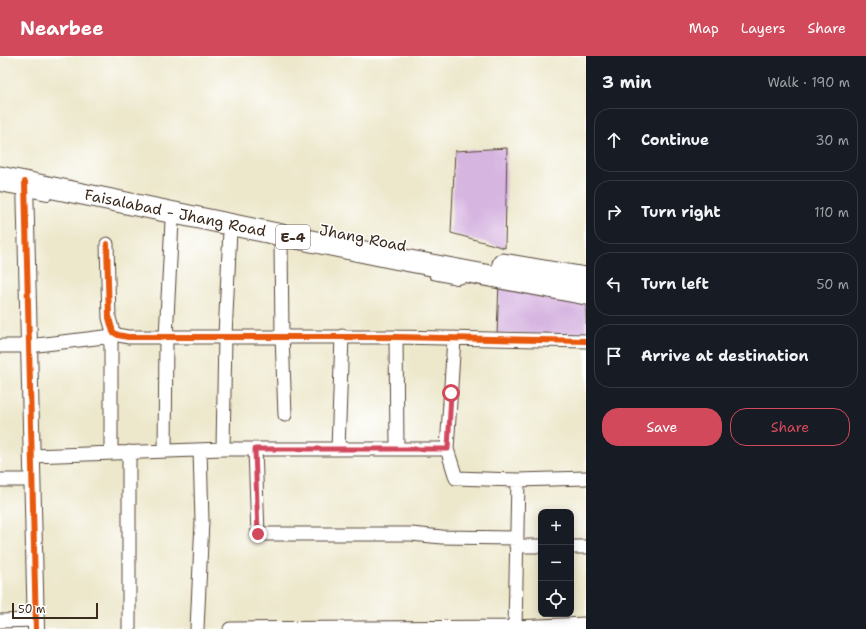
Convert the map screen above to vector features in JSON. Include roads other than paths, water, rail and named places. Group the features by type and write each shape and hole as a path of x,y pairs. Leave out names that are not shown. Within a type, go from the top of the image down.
{"highway":[{"name":"Jhang Road","path":"0,166 415,248 586,278"},
{"name":"Faisalabad - Jhang Road","path":"0,177 25,188 586,294"}],"street":[{"path":"0,620 36,625 25,188"},
{"path":"165,451 166,336 172,221"},
{"path":"223,449 225,336 230,230"},
{"path":"281,242 285,415"},
{"path":"107,244 109,318 113,332 118,336 342,336 586,342"},
{"path":"338,449 342,336"},
{"path":"0,346 29,346 104,337 111,341 111,453"},
{"path":"396,337 397,448"},
{"path":"454,338 448,449 456,478 518,480 586,478"},
{"path":"32,456 223,449 448,449"},
{"path":"255,449 258,534 411,534 517,542 538,546"},
{"path":"197,629 202,522 200,450"},
{"path":"129,452 129,629"},
{"path":"0,480 33,480"},
{"path":"515,628 518,480"},
{"path":"574,547 586,547"},
{"path":"230,629 515,628 586,624"}],"lane":[{"path":"0,188 25,188 57,199"},
{"path":"194,224 230,230 296,245"},
{"path":"426,274 457,281 482,274"}]}
